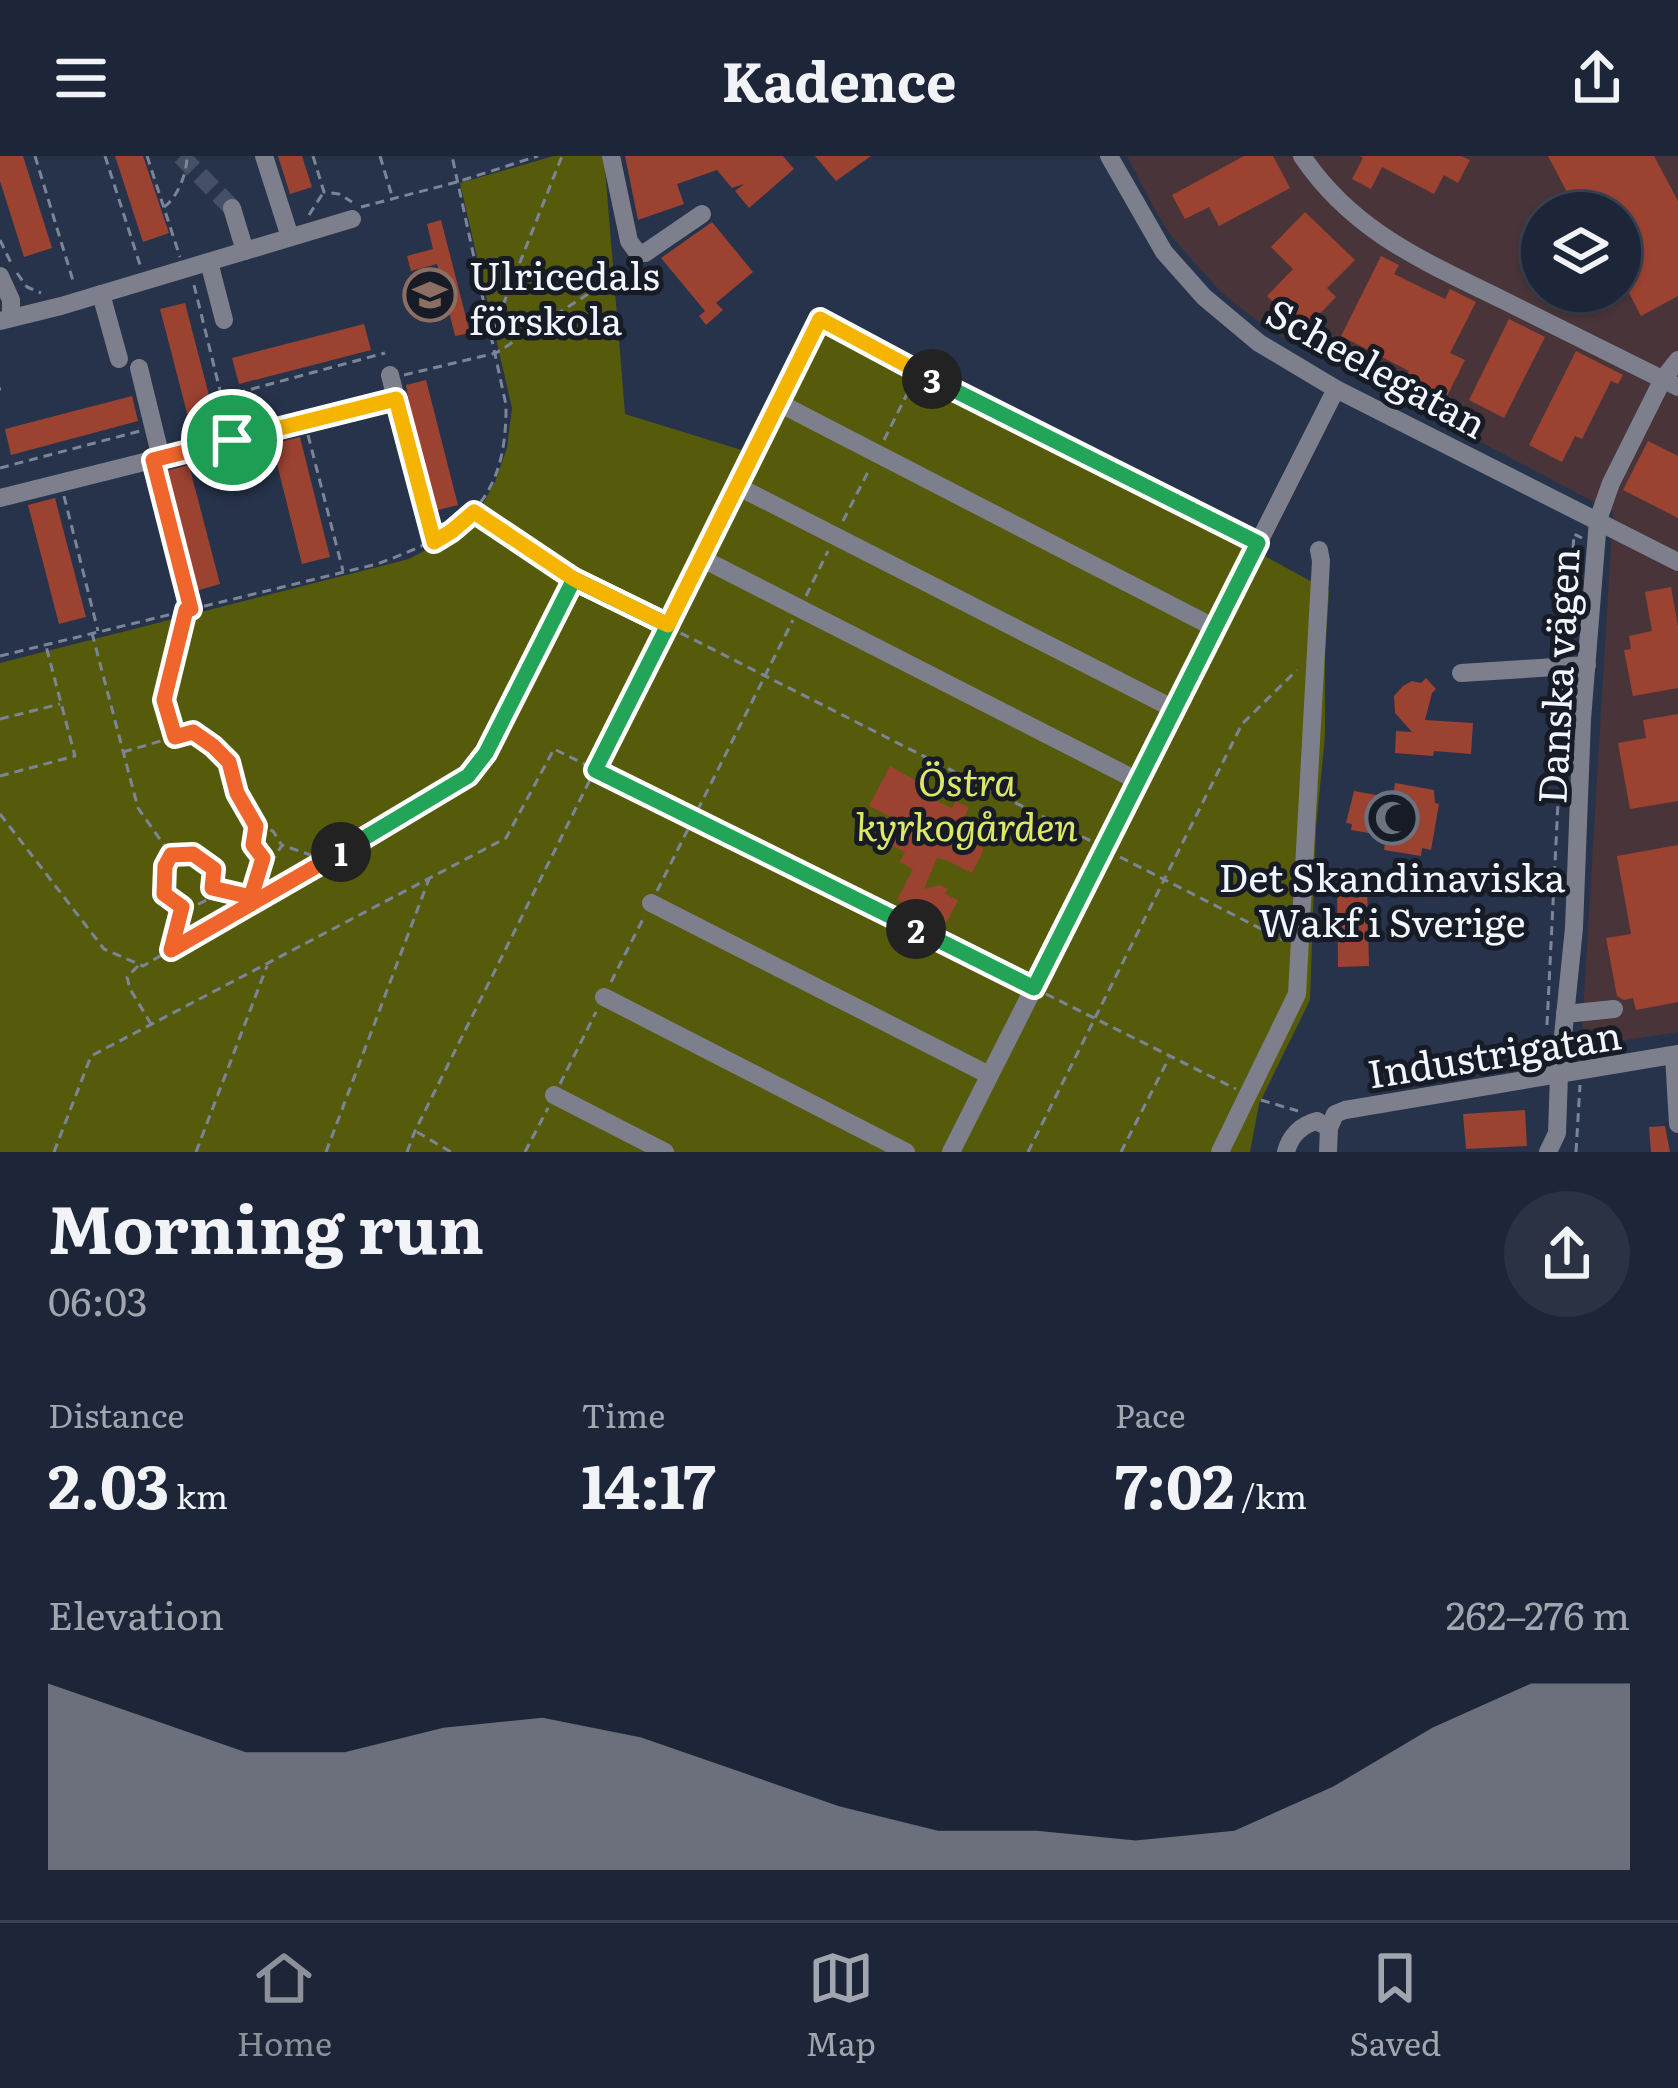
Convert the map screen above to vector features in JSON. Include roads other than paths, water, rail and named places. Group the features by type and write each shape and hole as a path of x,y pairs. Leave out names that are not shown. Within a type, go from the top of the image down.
{"street":[{"path":"264,156 290,237"},
{"path":"611,156 629,241 637,252 645,253 702,214"},
{"name":"Scheelegatan","path":"1109,156 1163,253 1223,315 1259,344 1678,562"},
{"path":"1302,156 1340,204 1393,244 1670,383"},
{"path":"232,208 244,251"},
{"path":"5,320 290,237 352,208"},
{"path":"209,262 224,320"},
{"path":"0,276 11,300 5,320"},
{"path":"101,294 119,359"},
{"name":"Danska vägen","path":"1548,1152 1557,1133 1574,928 1582,719 1598,520 1611,483 1670,383 1678,360"},
{"path":"139,368 157,459"},
{"path":"0,498 396,399 390,375"},
{"path":"951,1152 1336,388"},
{"path":"778,403 1215,628"},
{"path":"737,486 1174,709"},
{"path":"1220,1152 1297,994 1319,550"},
{"path":"701,558 1138,781"},
{"path":"1461,673 1587,665"},
{"path":"651,903 989,1076"},
{"path":"604,997 907,1152"},
{"path":"1565,1014 1614,1010"},
{"path":"1676,1055 1678,1124"},
{"name":"Industrigatan","path":"1286,1152 1306,1124 1317,1121 1329,1128 1335,1114 1346,1110 1676,1055"},
{"path":"554,1095 665,1152"},
{"path":"1328,1152 1329,1128"},
{"name":"Danska vägen","path":"1557,1133 1565,1152"}],"tunnel":[{"path":"181,156 232,208"}],"place":[{"name":"Ulricedals förskola","path":"430,295"},
{"name":"Det Skandinaviska Wakf i Sverige","path":"1392,818"}],"park label":[{"name":"Östra kyrkogården","path":"967,802"}]}
